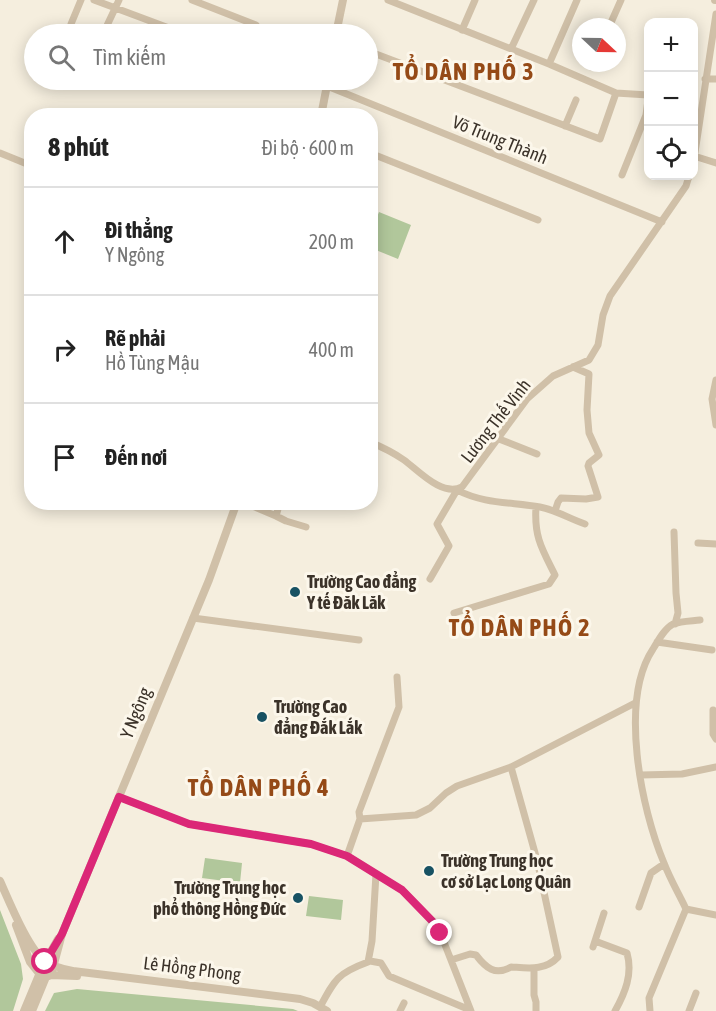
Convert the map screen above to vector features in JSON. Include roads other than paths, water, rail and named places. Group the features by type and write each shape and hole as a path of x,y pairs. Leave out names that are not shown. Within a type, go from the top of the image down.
{"street":[{"path":"71,24 81,0"},
{"path":"94,0 158,24"},
{"path":"108,24 119,0"},
{"path":"192,0 253,24"},
{"path":"338,24 343,0"},
{"path":"387,0 616,93 644,97"},
{"path":"462,30 476,0"},
{"path":"512,49 534,0"},
{"path":"549,64 578,0"},
{"path":"613,18 621,0"},
{"path":"698,128 705,79 712,60 716,14"},
{"path":"378,55 600,139 616,93"},
{"path":"705,79 716,79"},
{"path":"322,108 326,90"},
{"name":"Võ Trung Thành","path":"344,90 662,222"},
{"path":"698,99 702,99"},
{"path":"565,126 576,100"},
{"path":"622,175 644,119"},
{"path":"0,153 24,163"},
{"path":"378,156 538,220"},
{"path":"698,159 716,163"},
{"name":"Lương Thế Vinh","path":"430,579 449,546 437,525 457,490 465,484 527,399 553,375 589,360 598,345 603,315 610,296 662,222 688,180"},
{"path":"555,511 561,498 591,499 598,497 588,466 598,455 589,433 587,410 589,374 573,367"},
{"path":"716,380 714,396 716,425"},
{"path":"499,439 537,454"},
{"path":"378,446 393,453 446,489 457,490 496,503 555,511 585,524"},
{"path":"454,613 549,584 555,575 535,527 536,507"},
{"name":"Y Ngông","path":"49,964 193,618 235,510"},
{"path":"262,510 286,522 306,527"},
{"path":"276,516 278,510"},
{"path":"674,532 678,613 675,624"},
{"path":"698,543 716,544"},
{"path":"193,618 359,640"},
{"path":"650,1011 649,998 686,909 664,864 652,829 640,775 635,703 644,662 664,632 675,624 700,620"},
{"path":"657,642 712,650"},
{"path":"347,856 360,819 360,812 399,707 397,678"},
{"path":"360,819 416,815 430,808 456,786 511,767 635,703"},
{"path":"713,710 713,734 716,739"},
{"path":"451,960 470,954 476,955 487,969 494,970 511,967 534,968 552,964 558,957 537,860 511,767"},
{"path":"640,775 682,774 716,767"},
{"path":"119,797 189,824 311,844 347,856 402,890 438,927 470,1010"},
{"path":"639,907 651,873 664,864"},
{"path":"322,1010 331,985 342,973 368,962 372,941 376,874"},
{"path":"0,881 28,939 53,971 43,975 24,1011"},
{"path":"10,904 30,962 43,975"},
{"path":"686,909 716,915"},
{"path":"604,913 594,944 627,953 629,961 626,987 615,1011"},
{"path":"370,961 381,963 389,976 470,1010"},
{"path":"32,1011 43,975 39,965 49,964"},
{"name":"Lê Hồng Phong","path":"49,964 73,971 300,999 322,1010"},
{"path":"534,968 536,1011"},
{"name":"Lê Hồng Phong","path":"43,975 72,975 300,1004 322,1010"},
{"path":"689,1011 696,993"},
{"path":"400,1011 404,1003"}],"place":[{"name":"Trường Cao đẳng Y tế Đăk Lăk","path":"295,592"},
{"name":"Trường Cao đẳng Đắk Lắk","path":"262,717"},
{"name":"Trường Trung học cơ sở Lạc Long Quân","path":"429,871"},
{"name":"Trường Trung học phổ thông Hồng Đức","path":"298,898"}],"district":[{"name":"TỔ DÂN PHỐ 3","path":"464,72"},
{"name":"TỔ DÂN PHỐ 2","path":"520,628"},
{"name":"TỔ DÂN PHỐ 4","path":"259,788"}]}
